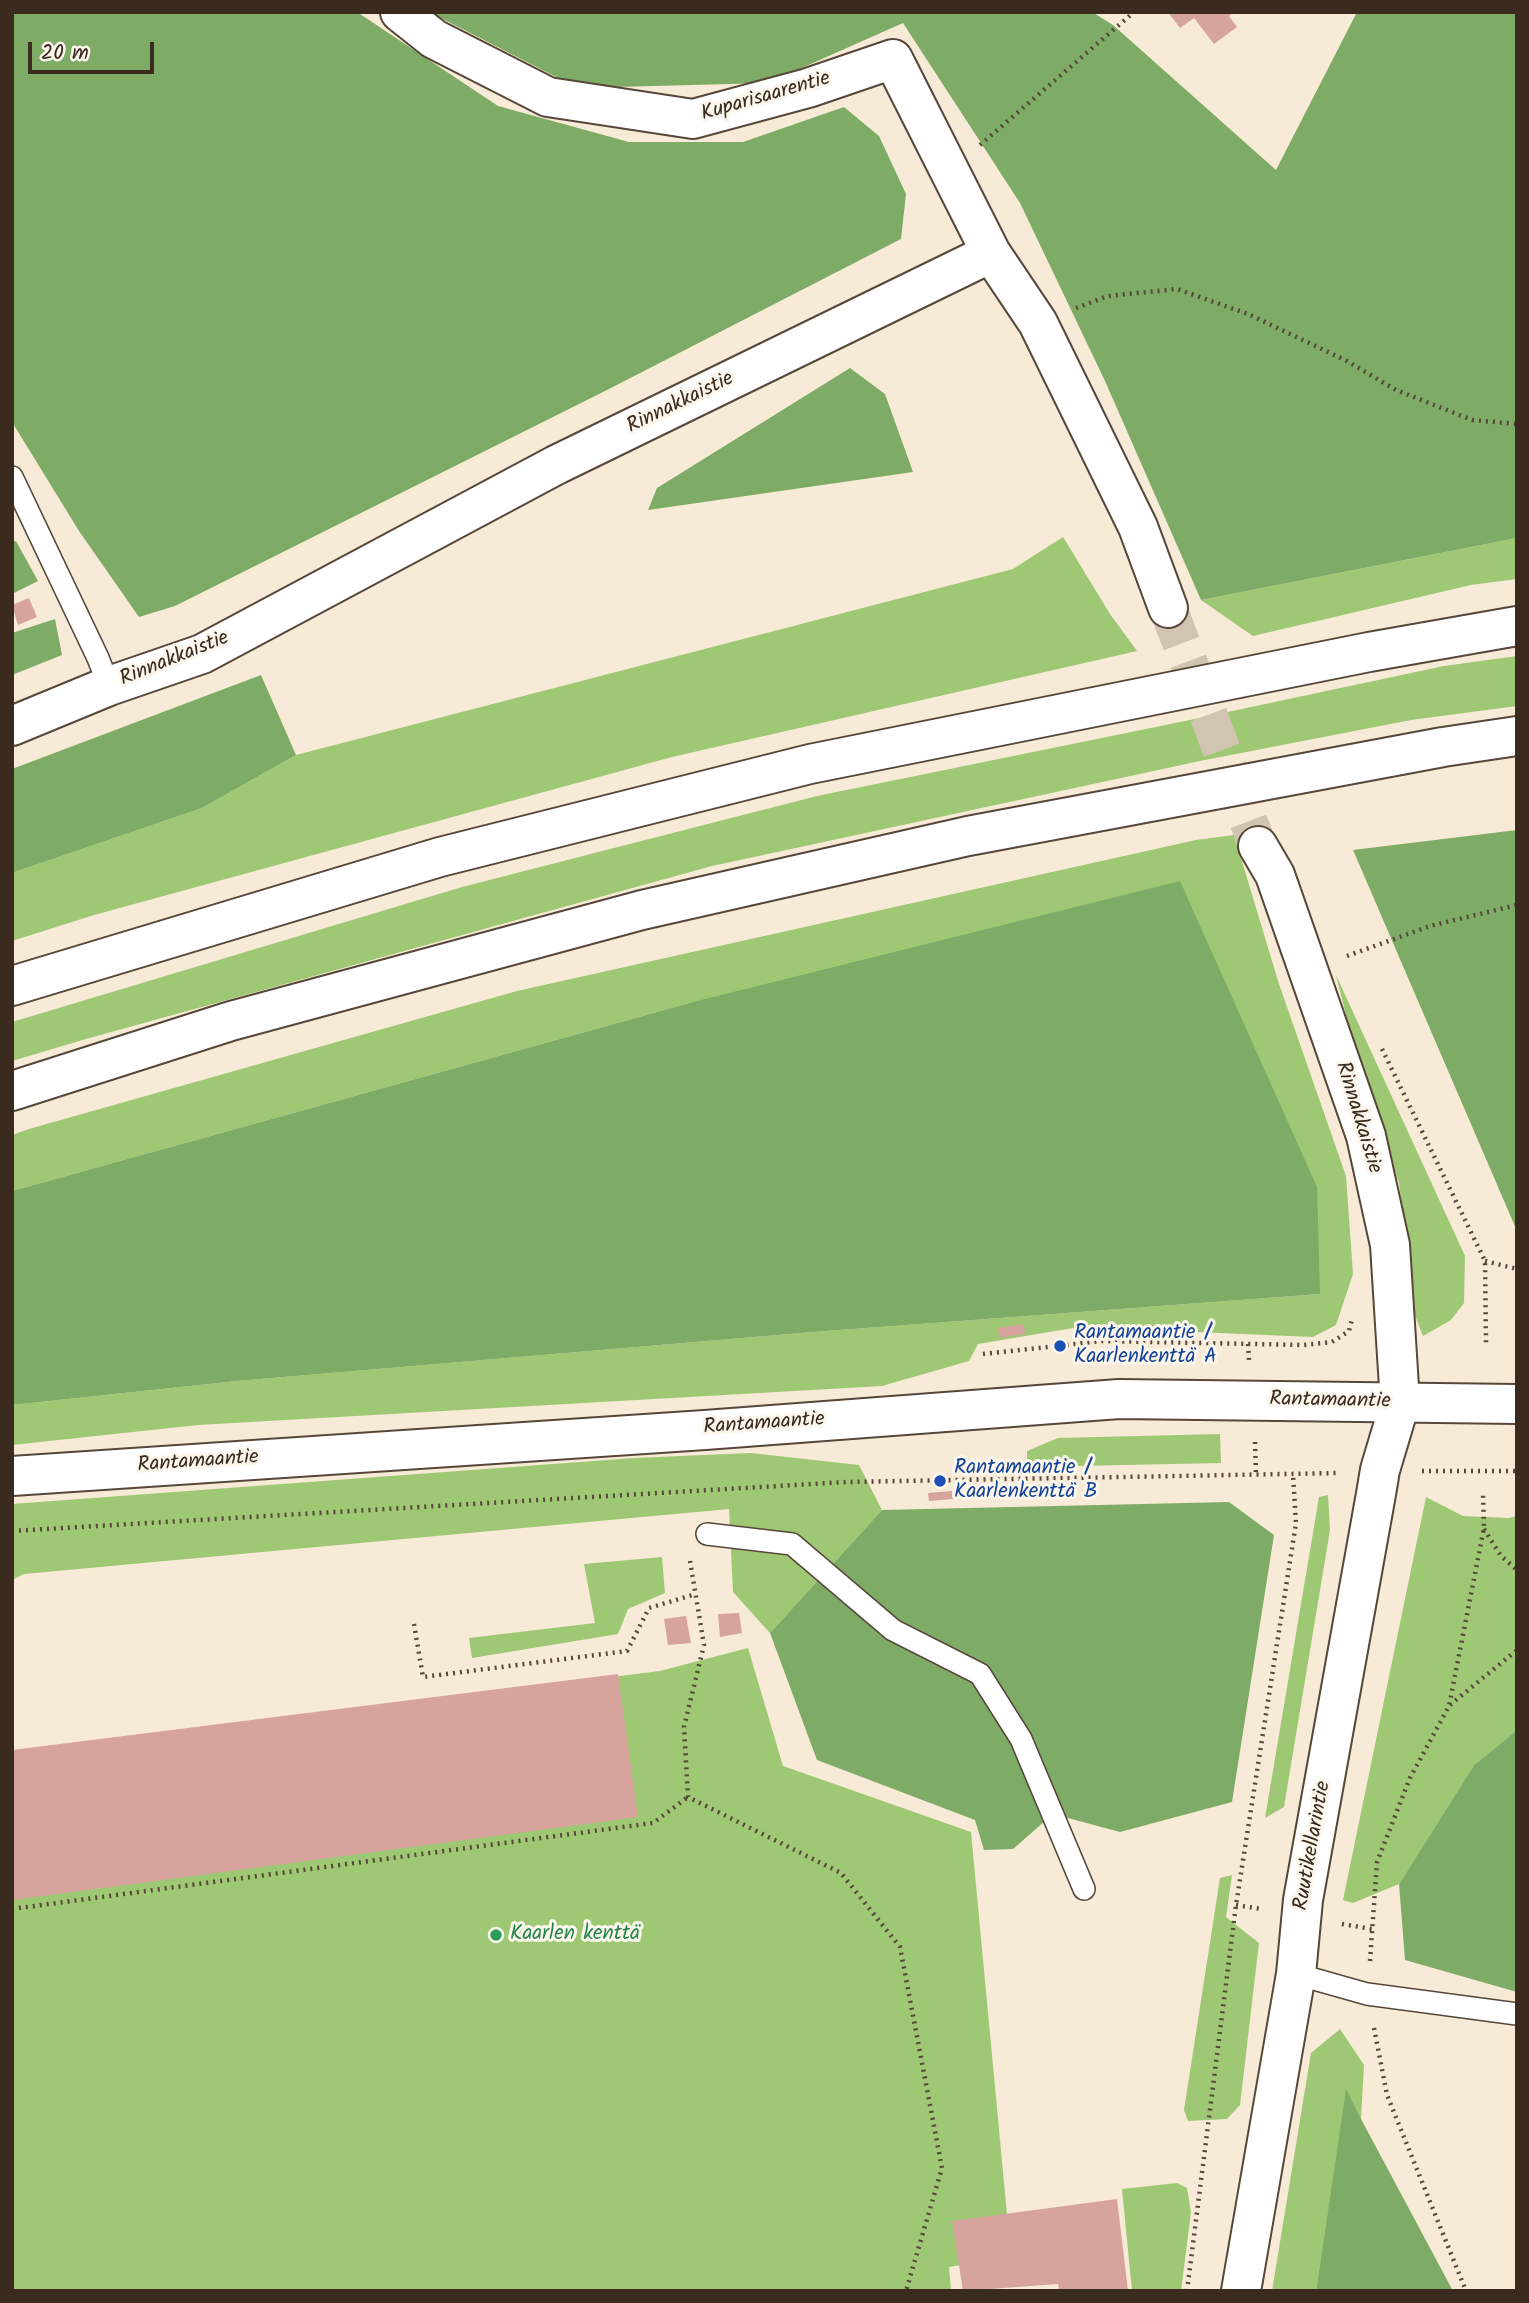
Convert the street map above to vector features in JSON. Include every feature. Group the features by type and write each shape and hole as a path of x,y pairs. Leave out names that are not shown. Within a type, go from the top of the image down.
{"main road":[{"name":"Kuparisaarentie","path":"400,12 434,39 548,97 693,119 808,88 893,59 991,254"},
{"path":"991,254 1038,323 1138,527 1168,608"},
{"name":"Rinnakkaistie","path":"12,726 109,686 202,653 556,465 991,254"},
{"path":"12,986 440,857 810,764 1369,652 1517,626"},
{"path":"12,1091 231,1021 642,910 968,836 1430,750 1517,737"},
{"name":"Rinnakkaistie","path":"1258,846 1275,875 1366,1136 1390,1245 1400,1403"},
{"name":"Rantamaantie","path":"12,1476 705,1430 1119,1399 1517,1404"},
{"name":"Ruutikellarintie","path":"1241,2291 1296,1974 1303,1900 1380,1470 1400,1403"}],"lane":[{"path":"12,477 99,658 109,686"},
{"path":"707,1534 792,1544 893,1630 980,1674 1021,1739 1084,1889"},
{"path":"1296,1974 1367,1994 1517,2014"}],"path":[{"path":"950,171 1134,12"},
{"path":"1038,323 1108,296 1177,289 1248,314 1346,361 1396,390 1472,420 1517,424"},
{"path":"1339,959 1430,926 1517,905"},
{"path":"1379,1042 1485,1261 1486,1343"},
{"path":"1485,1261 1517,1269"},
{"path":"984,1354 1102,1342 1304,1345 1332,1342 1349,1331 1354,1306"},
{"path":"12,1531 846,1482 1293,1475 1380,1470 1517,1471"},
{"path":"1187,2291 1236,1905 1296,1523 1293,1475"},
{"path":"1372,1929 1377,1862 1410,1779 1450,1706 1484,1528 1483,1493"},
{"path":"1484,1528 1501,1556 1517,1570"},
{"path":"688,1797 684,1727 705,1645 690,1559"},
{"path":"415,1624 423,1677 628,1651 649,1608 696,1594"},
{"path":"1450,1706 1517,1650"},
{"path":"12,1909 653,1823 688,1797"},
{"path":"688,1797 841,1874 900,1947 942,2168 906,2291"},
{"path":"1367,1994 1387,2095 1466,2291"}],"green space":[{"path":"12,12 357,12 498,106 629,142 743,142 844,107 879,136 906,194 901,239 609,389 175,606 139,617 79,531 12,422"},
{"path":"429,12 1092,12 1113,25 1276,170 1357,12 1517,12 1517,538 1201,600 1105,381 1020,203 903,23 768,83 578,88"},
{"path":"850,368 885,394 913,472 648,510 657,488"},
{"path":"1063,537 1110,614 1137,651 672,757 94,915 12,941 12,873 202,808 296,755 1013,569"},
{"path":"1517,538 1517,579 1471,585 1253,636 1201,600"},
{"path":"16,541 38,581 12,594 12,542"},
{"path":"55,619 62,655 12,675 12,633"},
{"path":"1517,656 1517,706 1411,720 1200,761 712,866 12,1061 12,1022 462,887 817,796 1444,666"},
{"path":"261,675 296,755 202,808 12,873 12,769"},
{"path":"1517,830 1517,1231 1353,850"},
{"path":"1234,835 1279,984 1346,1176 1353,1274 1336,1325 1313,1337 1079,1327 978,1344 969,1361 882,1386 198,1425 12,1445 12,1405 237,1381 813,1332 1320,1294 693,1002 12,1191 12,1135 29,1129 517,991 1196,840"},
{"path":"1180,881 1317,1187 1320,1294 813,1332 237,1381 12,1405 12,1191 693,1002"},
{"path":"1336,975 1465,1256 1464,1303 1451,1320 1423,1336 1414,1313 1399,1183 1349,1027"},
{"path":"1220,1434 1221,1463 1027,1467 1027,1451 1058,1438"},
{"path":"751,1453 859,1465 882,1510 770,1633 733,1592 729,1509 24,1574 12,1580 12,1504 634,1458"},
{"path":"1328,1495 1330,1530 1284,1807 1265,1818 1319,1497"},
{"path":"1426,1497 1463,1516 1517,1516 1517,1730 1474,1765 1399,1884 1353,1903 1343,1900"},
{"path":"1229,1502 1274,1535 1232,1802 1120,1832 1053,1814 1013,1849 984,1850 975,1820 817,1760 770,1633 882,1510"},
{"path":"662,1557 665,1593 628,1609 618,1634 472,1658 469,1638 595,1623 584,1564"},
{"name":"Kaarlen kenttä","path":"748,1648 783,1766 971,1832 1011,2257 949,2267 951,2291 12,2291 12,1752 660,1671"},
{"path":"1517,1730 1517,1992 1405,1960 1399,1884 1474,1765"},
{"path":"1232,1875 1226,1917 1259,1943 1240,2105 1227,2119 1188,2121 1184,2110 1220,1878"},
{"path":"1340,2029 1364,2065 1361,2119 1346,2091 1316,2291 1272,2291 1311,2053"},
{"path":"1346,2089 1361,2119 1453,2291 1316,2291"},
{"path":"1177,2183 1187,2188 1191,2212 1181,2291 1132,2291 1122,2189"}],"building":[{"path":"1168,12 1233,12 1229,16 1237,27 1214,44 1194,18 1180,28"},
{"path":"29,598 37,617 18,625 12,605"},
{"path":"1024,1324 1025,1334 999,1338 998,1328"},
{"path":"952,1491 953,1499 929,1501 928,1493"},
{"path":"739,1613 742,1633 720,1637 718,1614"},
{"path":"686,1616 691,1643 668,1645 664,1619"},
{"path":"618,1674 638,1817 12,1900 12,1750"},
{"path":"1117,2199 1128,2291 1059,2291 1058,2284 963,2291 952,2221"}],"tunnel":[{"path":"1168,608 1258,846"}],"place":[{"name":"Rantamaantie / Kaarlenkenttä A","path":"1060,1346"},
{"name":"Rantamaantie / Kaarlenkenttä B","path":"940,1481"},
{"name":"Kaarlen kenttä","path":"496,1935"}]}
